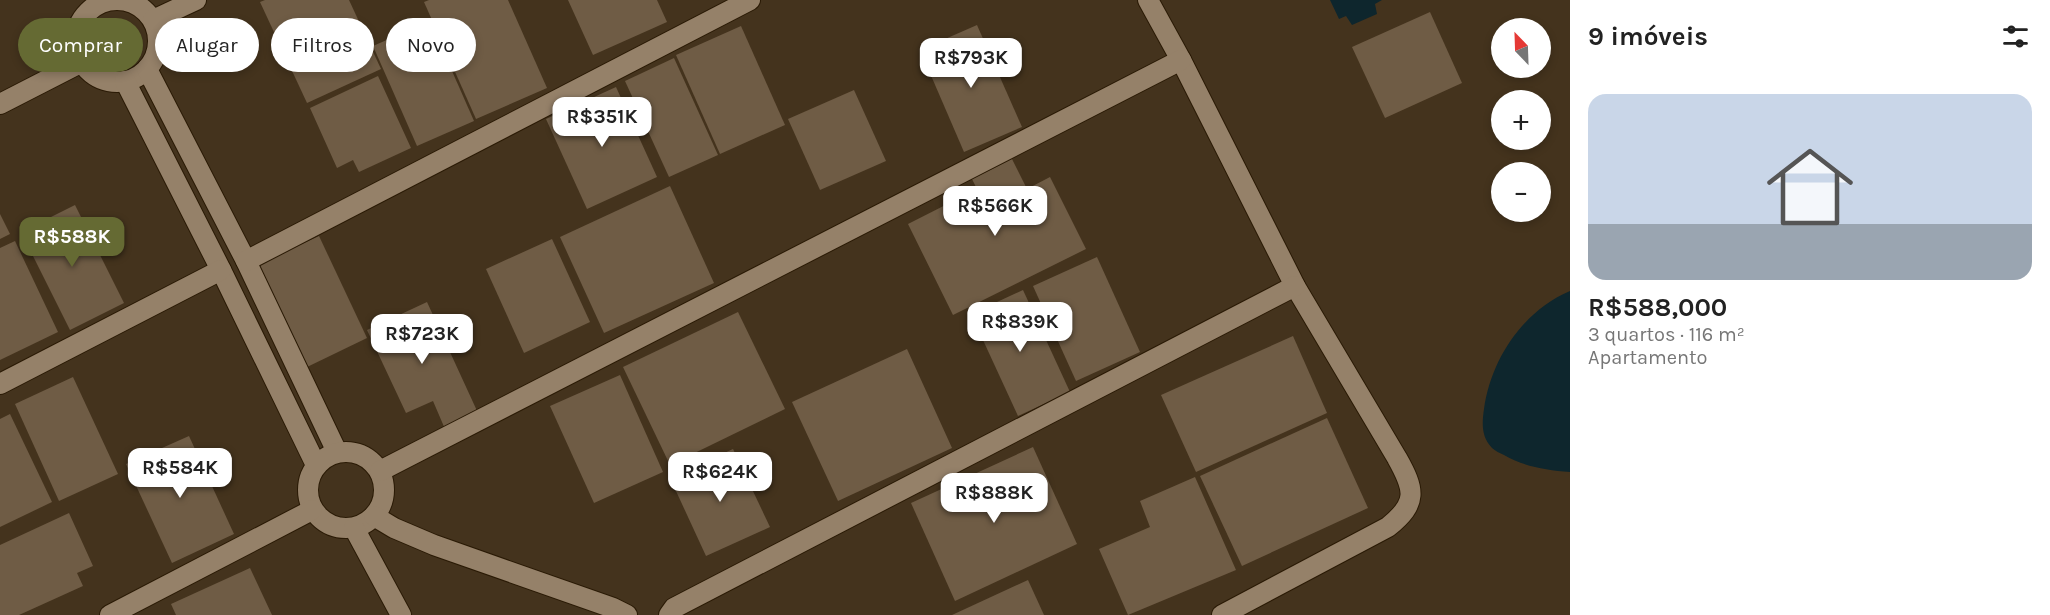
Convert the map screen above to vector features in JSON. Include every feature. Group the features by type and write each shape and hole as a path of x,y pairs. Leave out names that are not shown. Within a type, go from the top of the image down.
{"street":[{"path":"82,8 108,1 137,5 196,0"},
{"path":"246,261 750,0"},
{"path":"1148,0 1181,60 1295,286 1405,472 1411,492 1409,507 1388,527 1222,615"},
{"path":"91,72 112,82 125,81 147,69 158,45 157,33 137,5"},
{"path":"380,471 1181,60"},
{"path":"147,69 246,261 337,452"},
{"path":"0,104 62,72"},
{"path":"125,81 316,465"},
{"path":"0,384 221,270"},
{"path":"669,615 674,608 684,602 1295,286"},
{"path":"337,452 361,455 372,461 380,471 384,482 381,506 365,524 354,528 329,525 312,510 307,487 316,465 325,457 337,452"},
{"path":"110,615 312,510"},
{"path":"374,516 394,528 434,545 614,608 627,615"},
{"path":"354,528 401,615"}],"water":[{"path":"1330,0 1382,0 1375,4 1377,14 1352,25 1346,16 1339,19"},
{"path":"1570,291 1570,472 1528,465 1498,452 1488,444 1483,425 1484,409 1494,372 1512,339 1538,311"}],"building":[{"path":"265,0 349,0 357,18 271,18 271,26 260,2"},
{"path":"429,0 508,0 547,88 476,119 455,72 476,72 476,18 431,18 424,2"},
{"path":"568,0 657,0 667,22 593,55"},
{"path":"1430,12 1462,83 1385,118 1352,47"},
{"path":"977,25 1022,127 964,152 920,50"},
{"path":"741,26 785,125 720,154 676,55"},
{"path":"386,40 386,72 452,72 474,121 417,146 374,46"},
{"path":"374,54 381,69 307,103 293,72 374,72"},
{"path":"674,58 718,155 669,177 625,81"},
{"path":"378,76 411,148 359,172 353,160 337,168 310,108"},
{"path":"616,87 657,177 587,209 546,119"},
{"path":"854,90 886,161 820,190 788,119"},
{"path":"1012,159 1027,189 1050,177 1086,249 953,315 908,224 977,189 972,179"},
{"path":"670,186 714,283 604,333 560,237"},
{"path":"75,205 124,303 70,330 21,232"},
{"path":"0,214 10,234 0,239"},
{"path":"319,236 367,338 305,368 257,265"},
{"path":"552,239 590,322 524,353 486,269"},
{"path":"15,241 58,332 0,360 0,248"},
{"path":"1097,257 1140,352 1076,381 1033,286"},
{"path":"1023,290 1070,392 1018,416 971,314"},
{"path":"427,302 478,413 445,429 433,401 406,413 367,330"},
{"path":"738,312 785,409 670,465 623,367"},
{"path":"1293,336 1327,413 1196,472 1161,395"},
{"path":"907,349 952,448 838,501 792,402"},
{"path":"620,375 663,472 594,503 550,406"},
{"path":"73,377 118,474 59,501 15,404"},
{"path":"10,414 52,502 0,527 0,419"},
{"path":"1327,418 1368,508 1242,566 1200,476"},
{"path":"189,436 234,534 172,563 126,464"},
{"path":"1033,447 1077,544 955,601 911,503"},
{"path":"733,449 770,527 706,556 670,478"},
{"path":"1195,477 1236,570 1128,615 1099,549 1150,527 1140,501"},
{"path":"69,513 93,566 77,573 83,586 19,615 0,615 0,545"},
{"path":"250,568 272,615 176,615 171,604"},
{"path":"1028,580 1044,615 952,615"}]}
